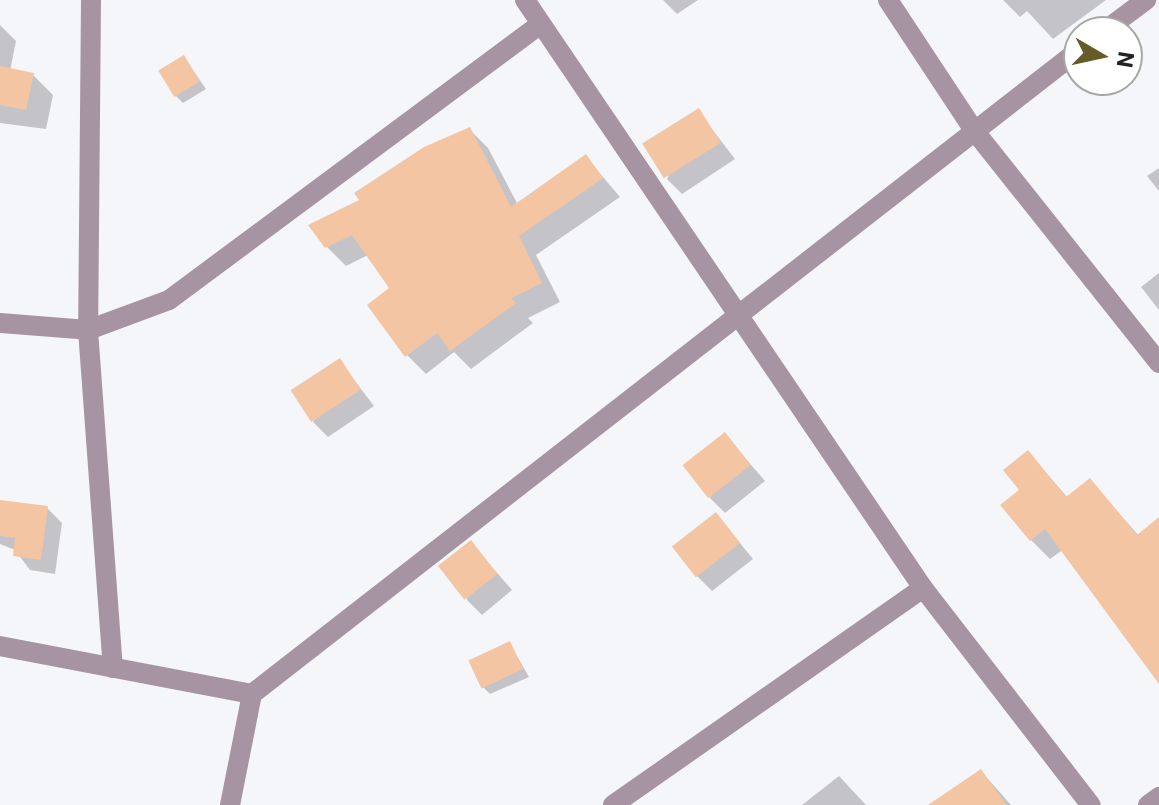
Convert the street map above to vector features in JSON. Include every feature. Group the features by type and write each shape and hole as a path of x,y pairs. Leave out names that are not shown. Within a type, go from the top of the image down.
{"street":[{"path":"91,0 88,330 113,668"},
{"path":"525,0 923,588 1091,805"},
{"path":"888,0 973,129 1159,363"},
{"path":"1124,16 1146,0"},
{"path":"0,323 88,330 169,300 541,24"},
{"path":"230,805 252,694 737,309 1063,62"},
{"path":"613,805 923,588"},
{"path":"0,646 252,694"},
{"path":"1148,805 1159,797"}],"building":[{"path":"184,55 200,82 174,97 158,70"},
{"path":"0,66 34,73 26,110 0,105"},
{"path":"699,108 721,143 664,178 642,144"},
{"path":"470,127 511,207 586,154 603,178 519,236 542,283 511,298 516,303 450,351 437,333 405,357 367,305 389,288 352,235 325,248 308,225 359,200 354,193 424,147"},
{"path":"340,358 361,390 311,422 291,390"},
{"path":"725,432 751,465 708,498 682,465"},
{"path":"1028,450 1066,497 1090,478 1137,535 1159,517 1159,684 1045,529 1030,541 1000,505 1019,490 1003,470"},
{"path":"0,500 48,506 41,560 13,556 15,538 0,536"},
{"path":"716,512 740,543 696,577 672,546"},
{"path":"471,540 497,574 464,600 438,566"},
{"path":"510,641 523,669 481,689 468,660"},
{"path":"981,769 1006,805 928,805"}]}
